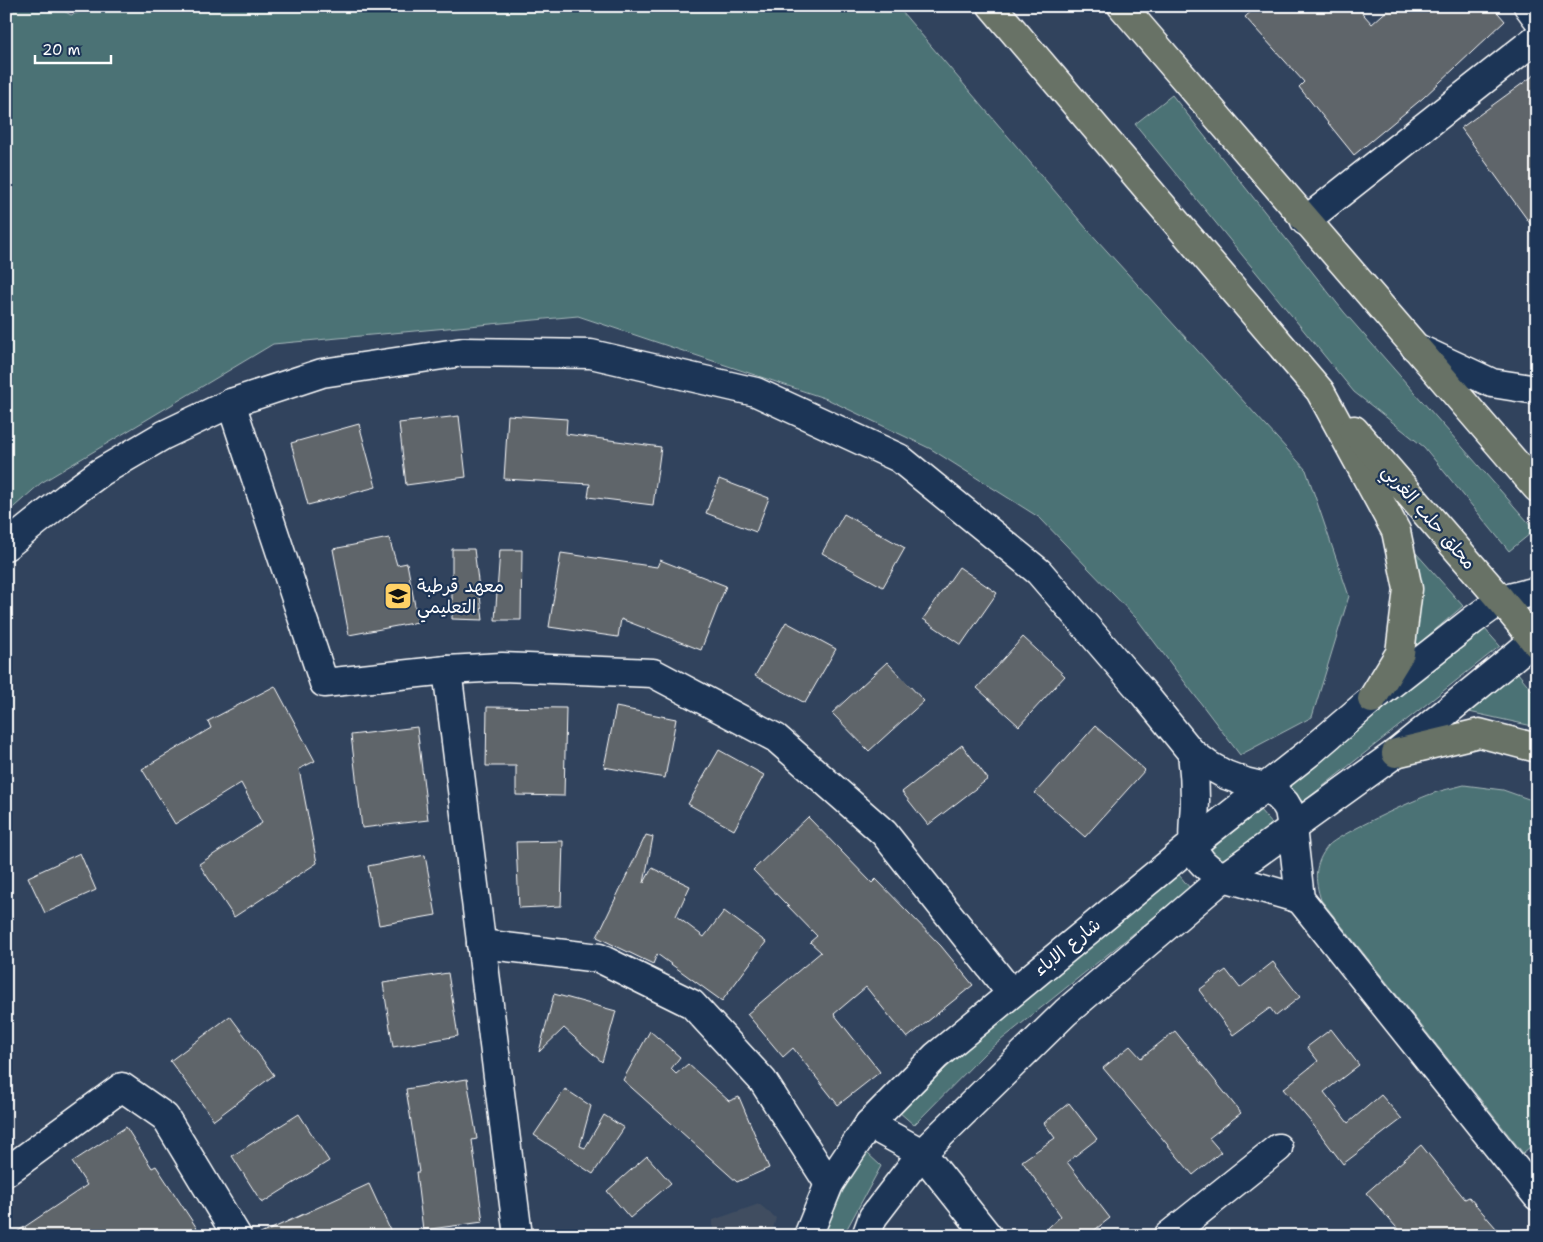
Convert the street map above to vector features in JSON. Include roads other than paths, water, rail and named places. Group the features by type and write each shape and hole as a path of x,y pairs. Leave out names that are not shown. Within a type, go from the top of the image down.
{"highway":[{"path":"1122,6 1537,488"},
{"path":"994,8 1320,391 1396,531 1408,589 1400,653 1372,699"},
{"name":"محلق حلب الغربي","path":"1320,391 1536,640"},
{"path":"1396,752 1479,733 1537,748"}],"street":[{"path":"1528,6 1537,18"},
{"path":"1306,221 1537,38"},
{"path":"1415,348 1492,383 1537,390"},
{"path":"6,546 101,472 164,434 231,404 322,373 463,352 591,354 756,392 898,458 1039,572 1192,752 1208,765 1226,775 1245,782 1266,786 1285,803 1289,810 1292,827 1300,899 1537,1196"},
{"path":"231,404 324,683 448,670 502,667 653,673 776,738 884,833 1011,993"},
{"path":"1501,600 1537,591"},
{"name":"شارع الاباء","path":"808,1236 829,1184 869,1124 936,1056 1372,699 1501,600"},
{"path":"866,1236 873,1217 922,1153 1066,1012 1224,877 1396,752 1536,640"},
{"path":"448,670 518,1236"},
{"path":"1192,752 1196,798 1193,844 1197,855 1204,865 1224,877 1300,899"},
{"path":"482,944 599,958 692,1004 763,1081 829,1184"},
{"path":"6,1172 122,1087 165,1117 238,1236"},
{"path":"869,1124 922,1153 988,1236"},
{"path":"1168,1236 1278,1148"}],"place":[{"name":"معهد قرطبة التعليمي","path":"398,596"}]}
